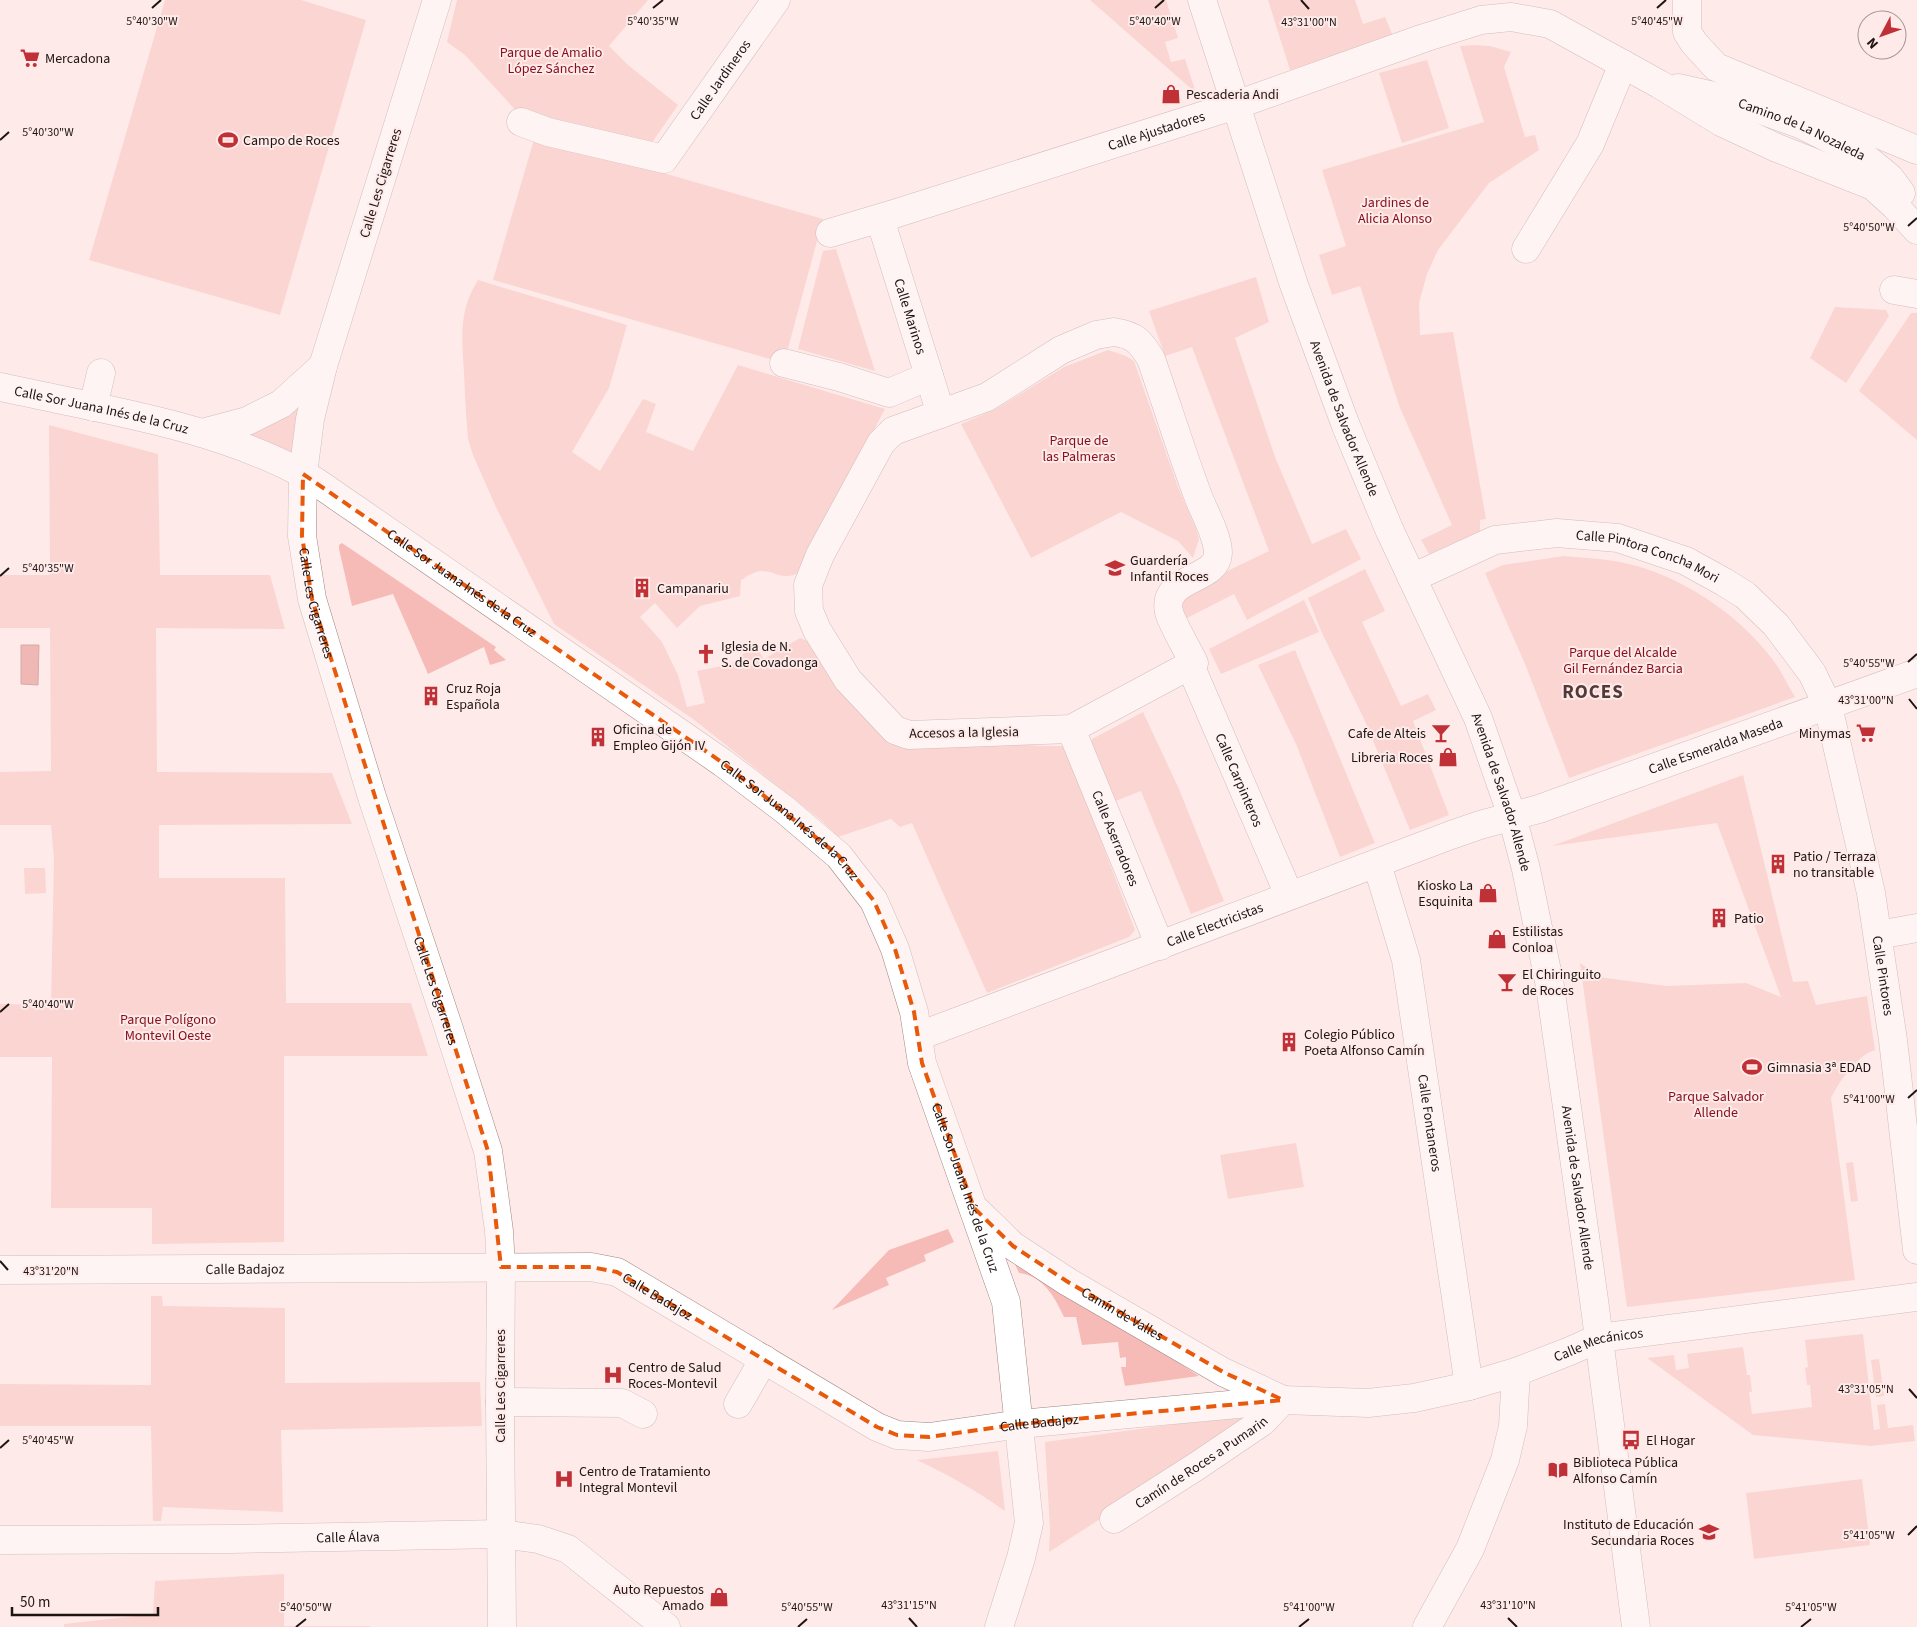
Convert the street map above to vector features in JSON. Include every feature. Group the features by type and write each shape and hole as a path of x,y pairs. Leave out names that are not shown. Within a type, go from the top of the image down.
{"street":[{"name":"Calle Les Cigarreres","path":"436,0 323,366 310,419 303,474 302,536 312,599 372,797 488,1151 499,1230 501,1267 502,1627"},
{"name":"Calle Jardineros","path":"521,122 548,132 664,159 776,0"},
{"name":"Avenida de Salvador Allende","path":"1202,0 1294,285 1346,426 1412,578 1478,718 1512,816 1526,869 1550,986 1599,1338 1636,1627"},
{"path":"1687,0 1687,32 1694,43 1716,67 1917,150"},
{"name":"Calle Ajustadores","path":"830,233 1236,105 1424,38 1478,10"},
{"name":"Camino de La Nozaleda","path":"1478,10 1550,24 1659,84 1721,122 1777,148 1873,186 1917,230"},
{"path":"1526,249 1590,144 1623,64"},
{"name":"Camino de La Nozaleda","path":"1659,84 1736,101 1800,124 1862,155 1888,177 1911,206 1917,218"},
{"name":"Calle Marinos","path":"880,218 941,414"},
{"name":"Calle Carpinteros","path":"941,414 987,397 1047,358 1096,335 1114,332 1126,334 1141,343 1151,359 1198,496 1215,538 1218,552 1217,560 1209,570 1182,583 1174,590 1169,600 1169,612 1194,663 1190,665 1289,896"},
{"path":"784,363 839,377 889,393 929,376"},
{"path":"202,433 247,421 280,404 323,366"},
{"path":"92,407 101,373"},
{"name":"Calle Sor Juana Inés de la Cruz","path":"0,387 202,433 243,447 303,474 723,763 785,810 839,856 874,901 896,949 914,1012 922,1063 1006,1302 1029,1523 1021,1558 999,1627"},
{"path":"898,389 911,425"},
{"name":"Accesos a la Iglesia","path":"941,414 894,431 881,443 820,555 808,585 810,611 817,630 848,680 895,730 909,734 1071,729"},
{"name":"Calle Pintora Concha Mori","path":"1412,578 1496,540 1557,533 1618,538 1686,561 1745,595 1776,625 1812,673 1828,706"},
{"path":"1071,729 1190,665"},
{"name":"Calle Esmeralda Maseda","path":"1512,816 1539,809 1917,673"},
{"name":"Calle Pintores","path":"1828,706 1871,893 1878,935 1917,1250"},
{"name":"Calle Aserradores","path":"1071,729 1160,946"},
{"name":"Calle Electricistas","path":"919,1036 1458,833 1512,816"},
{"name":"Calle Fontaneros","path":"1377,864 1406,960 1469,1386"},
{"path":"1878,935 1917,928"},
{"name":"Camín de Valles","path":"974,1208 1013,1246 1068,1282 1223,1372 1283,1400"},
{"name":"Calle Badajoz","path":"0,1270 591,1267 617,1272 878,1427 898,1435 929,1437 1020,1424 1283,1400"},
{"name":"Calle Mecánicos","path":"1283,1400 1368,1402 1414,1398 1469,1386 1516,1372 1599,1338 1917,1297"},
{"path":"738,1404 764,1359"},
{"path":"1427,1627 1470,1549 1505,1460 1513,1426 1516,1372"},
{"name":"Camín de Roces a Pumarin","path":"1114,1519 1262,1422 1283,1400"},
{"path":"500,1402 622,1403 643,1414"},
{"name":"Calle Álava","path":"0,1540 502,1534 538,1539 568,1549 666,1627"}],"highlighted area":[{"path":"303,474 723,763 839,856 874,901 895,949 914,1012 922,1063 974,1208 1013,1246 1068,1282 1223,1372 1283,1400 1020,1424 929,1437 897,1435 877,1427 617,1272 591,1267 501,1267 488,1151 312,599 302,536"}],"green space":[{"name":"Campo de Roces","path":"165,0 301,0 366,20 280,315 89,260"},
{"name":"Parque de Amalio López Sánchez","path":"457,0 648,0 609,46 628,65 678,105 651,144 520,115 465,55 447,42"},
{"path":"1090,0 1166,0 1178,38 1165,42 1171,62 1185,59 1196,93"},
{"path":"1268,0 1355,0 1363,24 1385,17 1393,36 1290,70"},
{"name":"Jardines de Alicia Alonso","path":"1460,46 1490,46 1511,52 1504,67 1525,137 1535,135 1539,150 1489,183 1438,250 1427,274 1419,303 1420,335 1453,332 1486,519 1480,520 1480,531 1429,554 1421,540 1452,525 1400,408 1360,286 1332,295 1319,255 1346,246 1322,170 1484,122"},
{"path":"1427,60 1449,128 1402,143 1379,73"},
{"path":"535,136 823,219 784,363 493,280"},
{"path":"836,249 875,371 798,349 823,251"},
{"path":"1256,277 1269,322 1235,338 1275,457 1312,544 1346,529 1361,559 1247,620 1234,594 1183,620 1182,602 1192,588 1269,551 1192,347 1165,356 1149,311"},
{"path":"478,280 627,325 609,388 572,452 600,471 643,399 656,404 646,432 693,451 738,365 885,409 798,573 788,576 757,571 741,580 740,596 700,606 677,628 655,603 640,617 662,642 678,675 687,707 705,703 697,671 732,664 754,644 764,659 800,638 808,641 881,731 1041,746 1065,746 1135,930 1129,937 987,993 912,823 900,827 891,819 838,837 822,821 693,719 554,624 495,505 468,439 463,325 467,303"},
{"path":"1835,307 1886,310 1889,316 1846,383 1810,358"},
{"path":"1911,313 1917,313 1917,440 1859,391"},
{"name":"Parque de las Palmeras","path":"1108,350 1134,361 1178,487 1199,539 1193,558 1178,541 1121,512 1031,558 961,424 996,409 1064,367"},
{"path":"306,389 293,458 262,444 238,427"},
{"name":"Parque Polígono Montevil Oeste","path":"49,425 158,454 160,575 270,575 285,629 156,628 157,772 332,773 352,824 159,825 159,878 285,878 286,1003 411,1003 428,1056 284,1056 284,1242 152,1244 152,1208 51,1208 52,1057 0,1057 0,1004 51,1005 54,860 51,825 0,825 0,772 51,771 50,628 0,628 0,575 50,575"},
{"path":"342,543 496,647 494,650 506,660 490,665 484,647 428,674 393,594 352,606 339,549 339,545"},
{"name":"Parque del Alcalde Gil Fernández Barcia","path":"1564,556 1607,560 1633,565 1654,572 1695,591 1732,618 1765,649 1795,697 1569,778 1525,664 1485,573 1503,565"},
{"path":"1365,569 1385,611 1362,622 1401,706 1428,694 1436,710 1413,721 1449,815 1410,830 1364,719 1322,633 1308,598"},
{"path":"1304,600 1319,632 1221,674 1209,649"},
{"path":"1295,650 1375,843 1340,857 1296,744 1258,665"},
{"path":"1143,712 1179,789 1224,901 1191,914 1141,791 1113,802 1091,743 1092,739"},
{"name":"Parque Salvador Allende","path":"1743,775 1793,982 1808,981 1816,1005 1867,996 1875,1050 1855,1063 1831,1098 1855,1280 1627,1307 1580,963 1599,977 1666,986 1746,983 1781,997 1717,823 1552,846"},
{"path":"24,868 45,868 46,893 25,894"},
{"path":"1296,1143 1304,1187 1228,1199 1220,1155"},
{"path":"1853,1162 1858,1201 1851,1202 1846,1163"},
{"path":"948,1229 954,1242 924,1255 926,1261 886,1278 889,1285 832,1310 889,1250"},
{"path":"1012,1258 1199,1376 1125,1386 1121,1367 1126,1367 1126,1357 1120,1358 1118,1342 1082,1345 1076,1317 1064,1317 1048,1289 1035,1278 1019,1273"},
{"path":"151,1296 162,1296 163,1306 285,1308 285,1383 480,1382 482,1426 281,1430 283,1512 163,1507 161,1521 153,1521 151,1426 0,1426 0,1384 151,1385"},
{"path":"1863,1334 1874,1430 1880,1429 1877,1405 1885,1404 1888,1428 1913,1425 1915,1441 1871,1446 1753,1435 1647,1358 1674,1355 1676,1370 1689,1368 1687,1354 1743,1347 1747,1375 1750,1375 1752,1392 1749,1392 1752,1414 1812,1407 1810,1385 1807,1385 1805,1368 1808,1367 1805,1340"},
{"path":"1879,1359 1884,1396 1876,1397 1871,1360"},
{"path":"1248,1414 1249,1417 1128,1501 1049,1552 1050,1529 1045,1442"},
{"path":"998,1451 1005,1511 963,1484 917,1460"},
{"path":"1862,1479 1870,1545 1754,1559 1746,1493"},
{"path":"284,1574 284,1626 370,1627 64,1627 64,1624 153,1614 155,1581"}],"shaded area":[{"path":"21,645 39,645 38,685 21,684"}],"place":[{"name":"Mercadona","path":"30,58"},
{"name":"Pescaderia Andi","path":"1171,94"},
{"name":"Campo de Roces","path":"228,140"},
{"name":"Guardería Infantil Roces","path":"1115,568"},
{"name":"Campanariu","path":"642,588"},
{"name":"Iglesia de N. S. de Covadonga","path":"706,654"},
{"name":"Cruz Roja Española","path":"431,696"},
{"name":"Cafe de Alteis","path":"1441,733"},
{"name":"Minymas","path":"1866,733"},
{"name":"Oficina de Empleo Gijón IV","path":"598,737"},
{"name":"Libreria Roces","path":"1448,757"},
{"name":"Patio / Terraza no transitable","path":"1778,864"},
{"name":"Kiosko La Esquinita","path":"1488,893"},
{"name":"Patio","path":"1719,918"},
{"name":"Estilistas Conloa","path":"1497,939"},
{"name":"El Chiringuito de Roces","path":"1507,982"},
{"name":"Colegio Público Poeta Alfonso Camín","path":"1289,1042"},
{"name":"Gimnasia 3ª EDAD","path":"1752,1067"},
{"name":"Centro de Salud Roces-Montevil","path":"613,1375"},
{"name":"El Hogar","path":"1631,1440"},
{"name":"Biblioteca Pública Alfonso Camín","path":"1558,1470"},
{"name":"Centro de Tratamiento Integral Montevil","path":"564,1479"},
{"name":"Instituto de Educación Secundaria Roces","path":"1709,1532"},
{"name":"Auto Repuestos Amado","path":"719,1597"}],"district":[{"name":"ROCES","path":"1593,691"}]}
